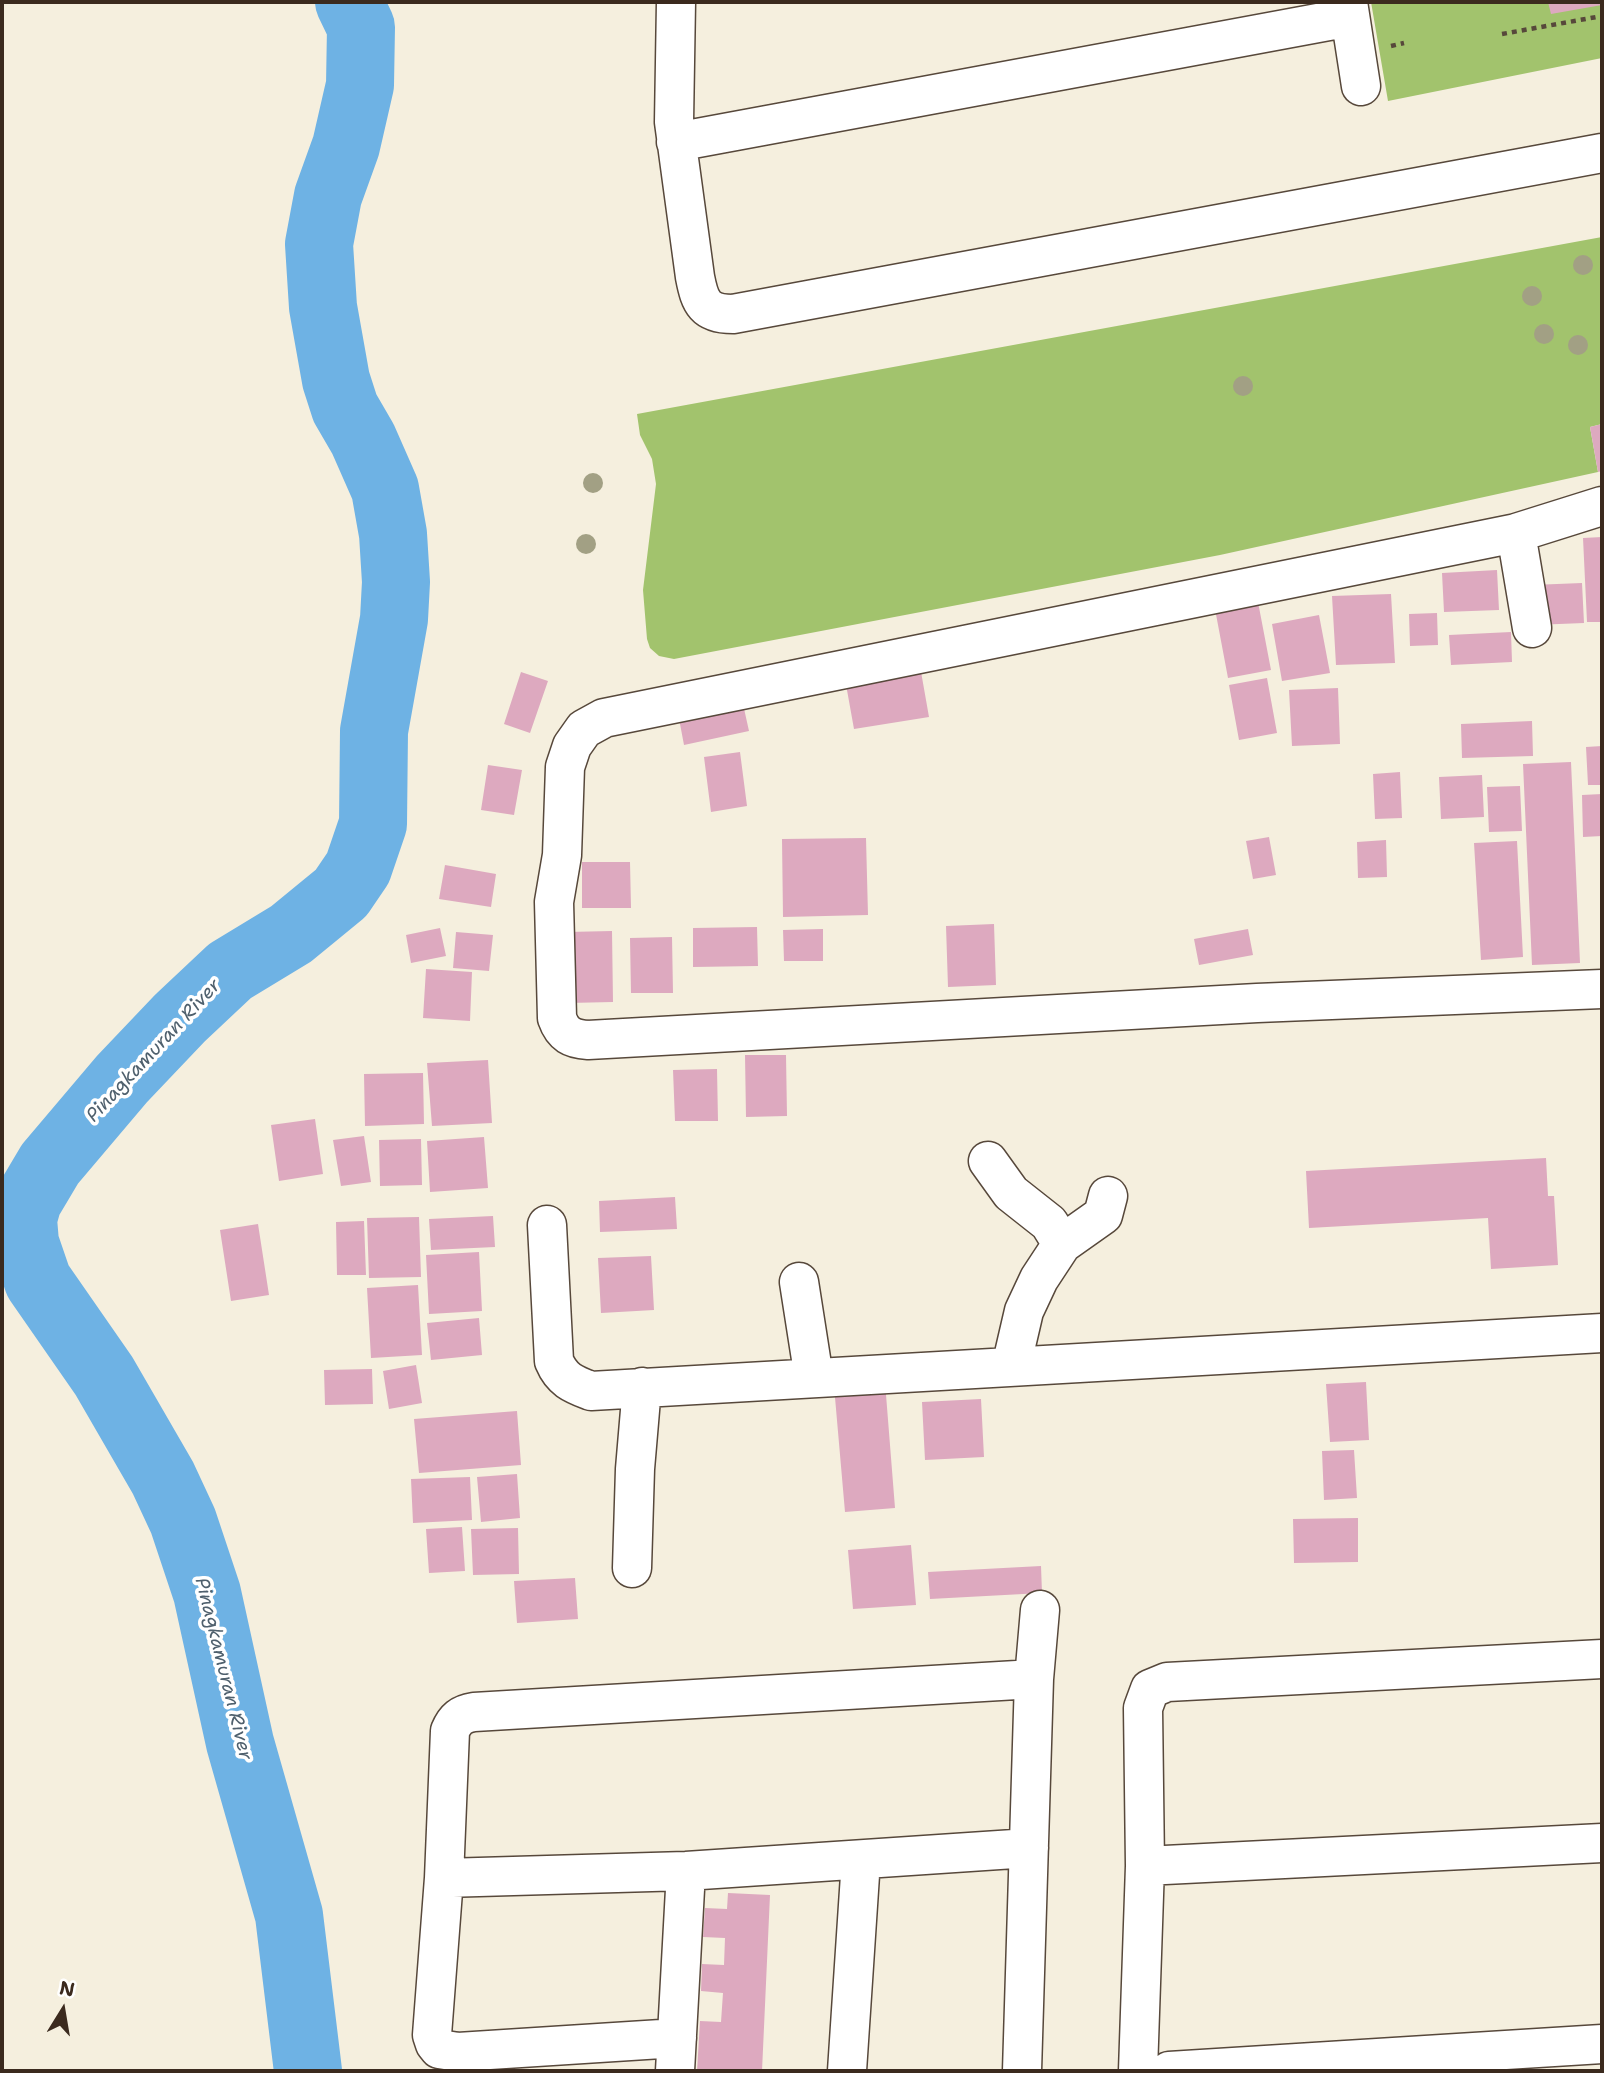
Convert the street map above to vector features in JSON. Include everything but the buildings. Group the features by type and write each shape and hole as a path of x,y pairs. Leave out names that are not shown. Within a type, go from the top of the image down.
{"street":[{"path":"676,2 673,99 676,142 698,290 706,307 723,314 1602,153"},
{"path":"676,142 1349,9 1361,86"},
{"path":"1602,506 1516,533 604,718 584,729 572,746 565,767 562,855 554,902 557,1018 565,1034 575,1039 1257,1003 1602,989"},
{"path":"1516,533 1532,628"},
{"path":"988,1161 1011,1193 1049,1223 1062,1244"},
{"path":"1011,1367 1024,1311 1039,1279 1062,1244 1103,1215 1108,1196"},
{"path":"547,1225 554,1362 559,1375 571,1384 591,1391 1602,1333"},
{"path":"799,1282 814,1378"},
{"path":"632,1568 635,1469 642,1387"},
{"path":"1023,2071 1034,1679 1040,1611"},
{"path":"1138,2071 1144,1866 1143,1708 1150,1689 1167,1682 1602,1659"},
{"path":"686,1871 676,2054 458,2052 439,2049 435,2044 432,2035 444,1878 450,1731 453,1723 466,1714 1034,1679"},
{"path":"1144,1866 1602,1843"},
{"path":"444,1878 686,1871 1029,1848"},
{"path":"847,2071 860,1860"},
{"path":"1169,2071 1602,2044"}],"path":[{"path":"1502,34 1602,16"}],"green space":[{"path":"1371,2 1602,2 1602,58 1388,101"},
{"path":"1602,237 1602,424 1590,427 1598,472 1220,555 674,659 659,656 650,648 643,590 656,484 652,459 640,435 637,414"}],"waterway":[{"name":"Pinagkamuran River","path":"308,2071 289,1915 240,1743 207,1593 183,1521 163,1478 104,1376 38,1281 25,1243 23,1219 28,1201 50,1164 122,1079 180,1018 230,971 291,934 341,893 358,868 373,824 374,731 394,619 396,582 393,534 385,489 363,439 345,408 336,380 323,307 319,244 328,196 346,146 360,85 361,27 349,2"}]}
